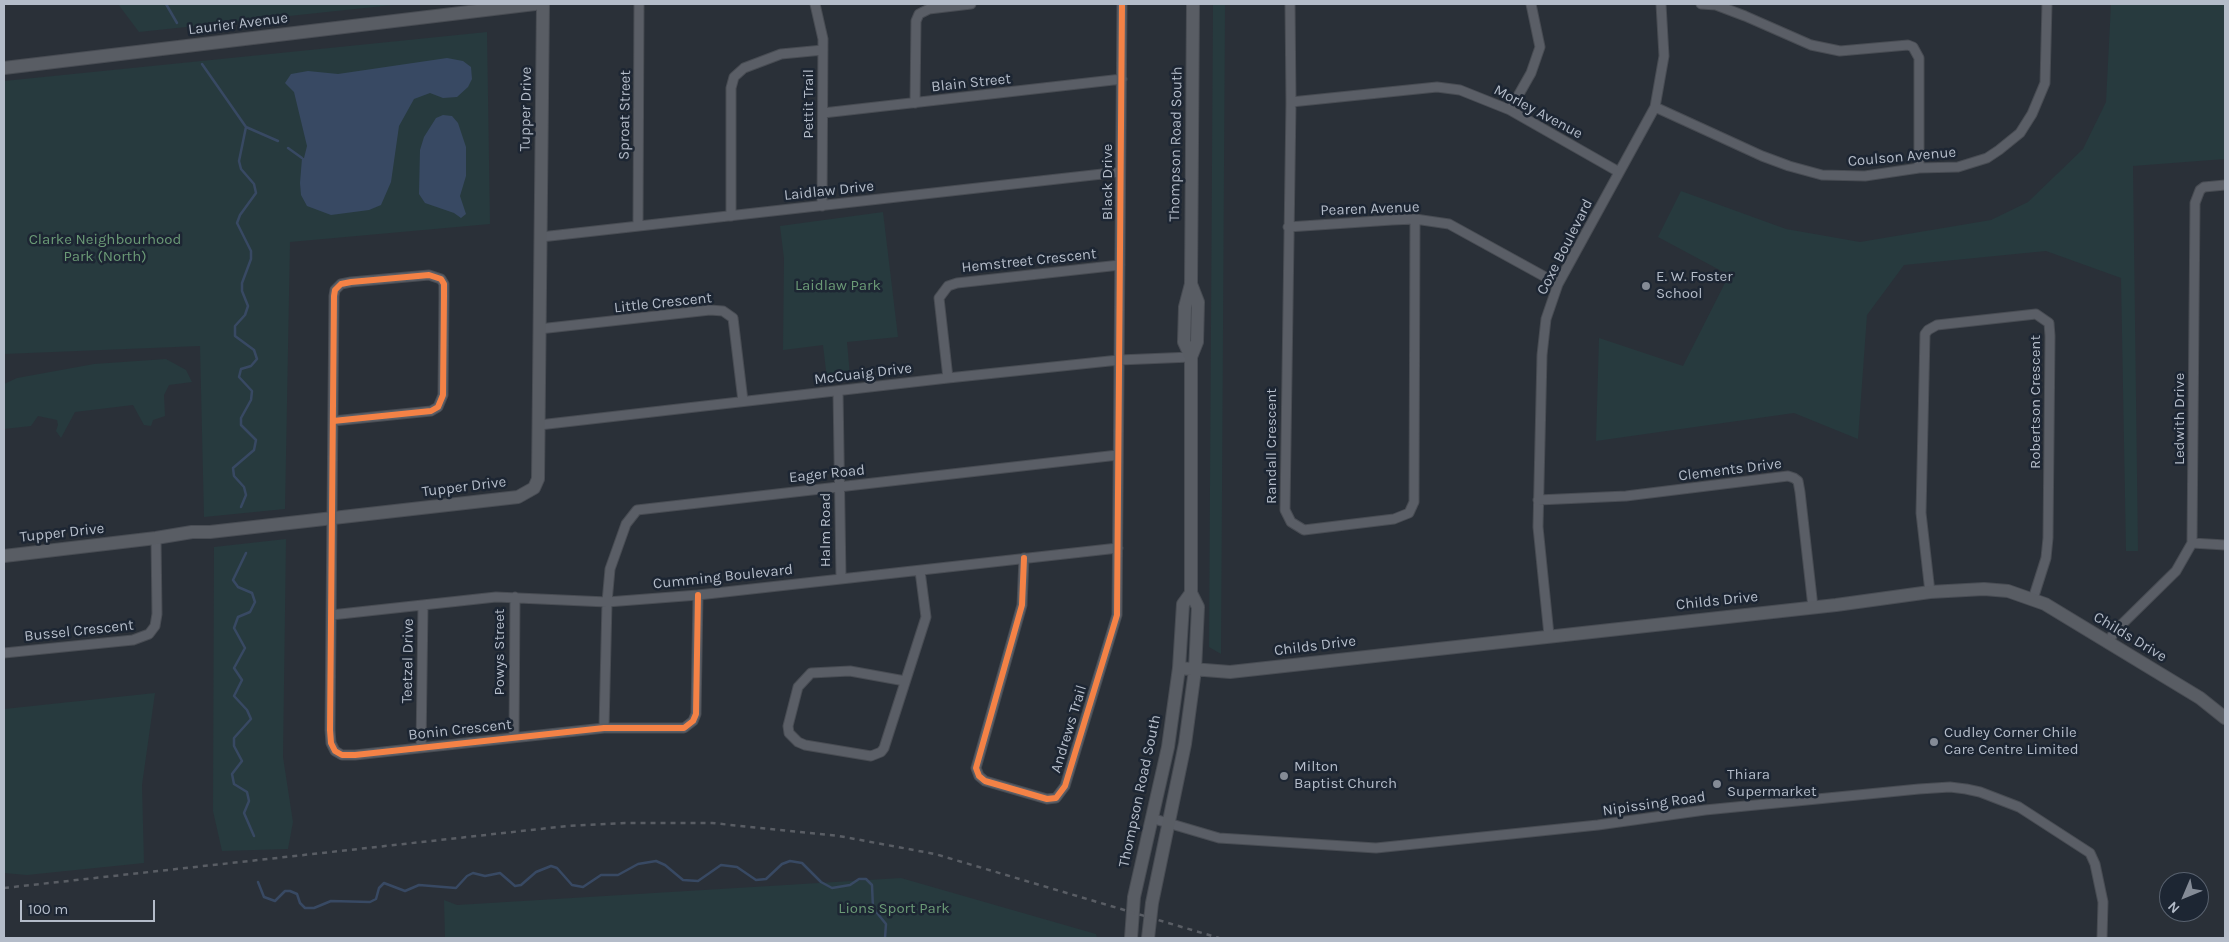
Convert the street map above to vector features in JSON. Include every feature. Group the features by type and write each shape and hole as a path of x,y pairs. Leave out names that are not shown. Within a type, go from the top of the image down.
{"street":[{"name":"Laurier Avenue","path":"4,68 535,4"},
{"name":"Tupper Drive","path":"4,556 192,532 210,532 497,499 526,494 534,488 538,479 543,4"},
{"name":"Sproat Street","path":"638,226 639,4"},
{"name":"Pettit Trail","path":"815,4 822,26 823,50 822,206"},
{"path":"915,103 916,20 919,14 929,9 971,4"},
{"name":"Black Drive","path":"1119,360 1122,4"},
{"name":"Thompson Road South","path":"1148,938 1152,903 1186,744 1196,670 1198,607 1191,593 1191,357 1184,342 1185,308 1190,284 1193,4"},
{"name":"Randall Crescent","path":"1290,4 1292,102 1288,227 1285,510 1290,522 1304,530 1394,519 1409,513 1414,502 1415,219"},
{"path":"1510,110 1531,73 1540,47 1531,4"},
{"name":"Coxe Boulevard","path":"1549,635 1540,556 1538,500 1542,355 1546,320 1558,284 1655,106 1664,56 1662,4"},
{"path":"1701,4 1716,6 1745,16 1811,45 1840,51 1899,46 1913,47 1919,58 1919,168"},
{"name":"Coulson Avenue","path":"1655,106 1762,156 1822,175 1865,176 1919,168 1958,167 1987,158 2020,133 2032,114 2045,83 2047,4"},
{"path":"731,216 731,88 734,77 744,68 781,54 823,50"},
{"name":"Blain Street","path":"823,113 1122,80"},
{"name":"Morley Avenue","path":"1292,102 1437,88 1460,90 1510,110 1619,172"},
{"name":"Laidlaw Drive","path":"541,237 1120,172"},
{"name":"Ledwith Drive","path":"2107,643 2116,630 2176,571 2192,543 2194,203 2198,193 2204,187 2225,185"},
{"name":"Pearen Avenue","path":"1288,227 1415,219 1449,224 1558,284"},
{"name":"Hemstreet Crescent","path":"948,378 939,298 948,286 957,283 1120,264"},
{"name":"Bonin Crescent","path":"333,421 430,411 438,407 443,395 444,284 440,279 429,275 351,282 341,284 335,290 331,518 330,743 335,751 342,755 604,728 684,728 693,721 696,714 698,595"},
{"name":"Little Crescent","path":"539,329 710,310 723,311 733,318 743,401"},
{"name":"Robertson Crescent","path":"1930,592 1921,514 1925,334 1937,324 2036,314 2049,323 2050,336 2048,538 2046,558 2033,599"},
{"name":"McCuaig Drive","path":"539,425 1119,360 1191,357"},
{"name":"Andrews Trail","path":"1024,558 1022,605 976,768 979,776 985,781 1047,799 1056,798 1065,786 1117,615 1119,360"},
{"name":"Halm Road","path":"838,391 841,578"},
{"name":"Eager Road","path":"604,728 607,602 610,569 626,524 637,510 1118,455"},
{"name":"Clements Drive","path":"1538,500 1626,496 1788,476 1794,478 1798,481 1800,492 1813,607"},
{"name":"Bussel Crescent","path":"4,653 133,640 149,634 155,626 157,614 156,538"},
{"path":"2192,543 2225,545"},
{"name":"Cumming Boulevard","path":"331,615 515,597 607,602 698,595 1118,548"},
{"path":"905,681 850,671 811,673 798,687 788,726 789,733 798,742 805,745 877,755 884,748 926,617 920,571"},
{"name":"Childs Drive","path":"1179,668 1230,672 1813,607 1930,592 1984,589 2008,591 2045,604 2200,698 2225,718"},
{"name":"Thompson Road South","path":"1131,938 1134,896 1168,747 1179,668 1183,604 1191,593"},
{"name":"Powys Street","path":"514,737 515,597"},
{"name":"Teetzel Drive","path":"421,747 423,605"},
{"name":"Nipissing Road","path":"1151,818 1219,838 1376,848 1598,825 1705,810 1919,789 1950,787 1966,789 2019,807 2090,853 2096,864 2103,902 2102,938"}],"green space":[{"path":"118,4 402,4 139,32"},
{"path":"1213,4 1225,4 1221,654 1209,647"},
{"path":"2111,4 2225,4 2225,159 2133,166 2138,551 2126,551 2121,278 2046,251 1904,265 1867,315 1858,439 1794,413 1596,441 1599,338 1683,366 1729,275 1658,237 1681,191 1786,229 1860,242 1991,220 2028,202 2083,149 2106,102"},
{"name":"Clarke Neighbourhood Park (North)","path":"487,32 490,224 290,242 285,509 204,517 200,346 4,354 4,81"},
{"name":"Laidlaw Park","path":"883,212 898,337 847,342 850,376 827,379 823,345 783,350 784,258 780,226"},
{"path":"166,359 186,370 192,382 169,385 164,395 165,416 153,420 151,426 144,425 133,405 75,412 61,438 56,431 57,420 38,416 31,426 4,429 4,384 17,378 94,364"},
{"path":"286,539 283,757 293,822 288,849 222,851 213,811 214,547"},
{"path":"155,693 142,785 144,863 27,875 4,873 4,709"},
{"name":"Lions Sport Park","path":"901,878 1096,934 1097,938 445,938 444,900 457,905"}],"water":[{"path":"447,58 463,61 471,67 472,79 468,87 457,97 443,98 430,93 414,99 399,126 391,182 381,205 369,210 331,215 307,206 301,195 300,183 302,158 304,158 307,146 294,92 285,83 291,74 308,71 338,74"},
{"path":"443,115 452,116 458,123 466,147 466,176 460,196 466,214 461,218 454,213 425,203 419,194 420,150 424,137 436,118"}],"waterway":[{"path":"166,4 177,23"},
{"path":"202,64 246,127 278,141"},
{"path":"241,507 246,495 244,487 234,476 233,468 254,450 256,440 241,425 241,418 251,400 252,391 239,377 241,369 251,366 257,359 254,350 235,336 235,326 245,315 248,306 242,291 242,283 251,259 251,251 237,223 240,215 256,193 254,184 241,169 239,161 246,127"},
{"path":"288,148 302,158"},
{"path":"246,553 233,580 238,587 252,593 255,602 250,612 238,617 234,628 245,648 234,668 242,680 234,696 247,710 251,719 234,738 234,746 242,761 232,774 234,784 247,792 249,801 244,813 254,836"},
{"path":"258,882 264,897 275,901 285,891 290,891 297,894 300,903 305,908 314,908 331,901 370,902 376,899 379,888 384,883 405,891 419,885 456,888 467,876 473,873 485,876 500,873 515,886 521,885 536,872 551,866 557,868 572,885 583,887 601,875 618,875 638,864 656,861 665,865 683,880 698,881 721,865 737,867 756,880 766,879 782,864 790,861 802,863 821,882 832,888 850,885 859,879 866,879 872,885 873,908 886,924 885,938"}],"railway":[{"path":"4,888 567,826 625,823 712,823 839,836 935,854 1219,938"}],"cycle path":[{"path":"1024,558 1022,605 976,768 979,776 985,781 1047,799 1056,798 1065,786 1117,615 1122,4"},
{"path":"333,421 431,411 438,407 443,395 444,284 441,279 429,275 351,282 341,284 335,290 334,296 330,730 331,743 335,751 342,755 604,728 684,728 693,721 696,714 698,595"}],"place":[{"name":"E. W. Foster School","path":"1646,286"},
{"name":"Cudley Corner Chile Care Centre Limited","path":"1934,742"},
{"name":"Milton Baptist Church","path":"1284,776"},
{"name":"Thiara Supermarket","path":"1717,784"}]}
